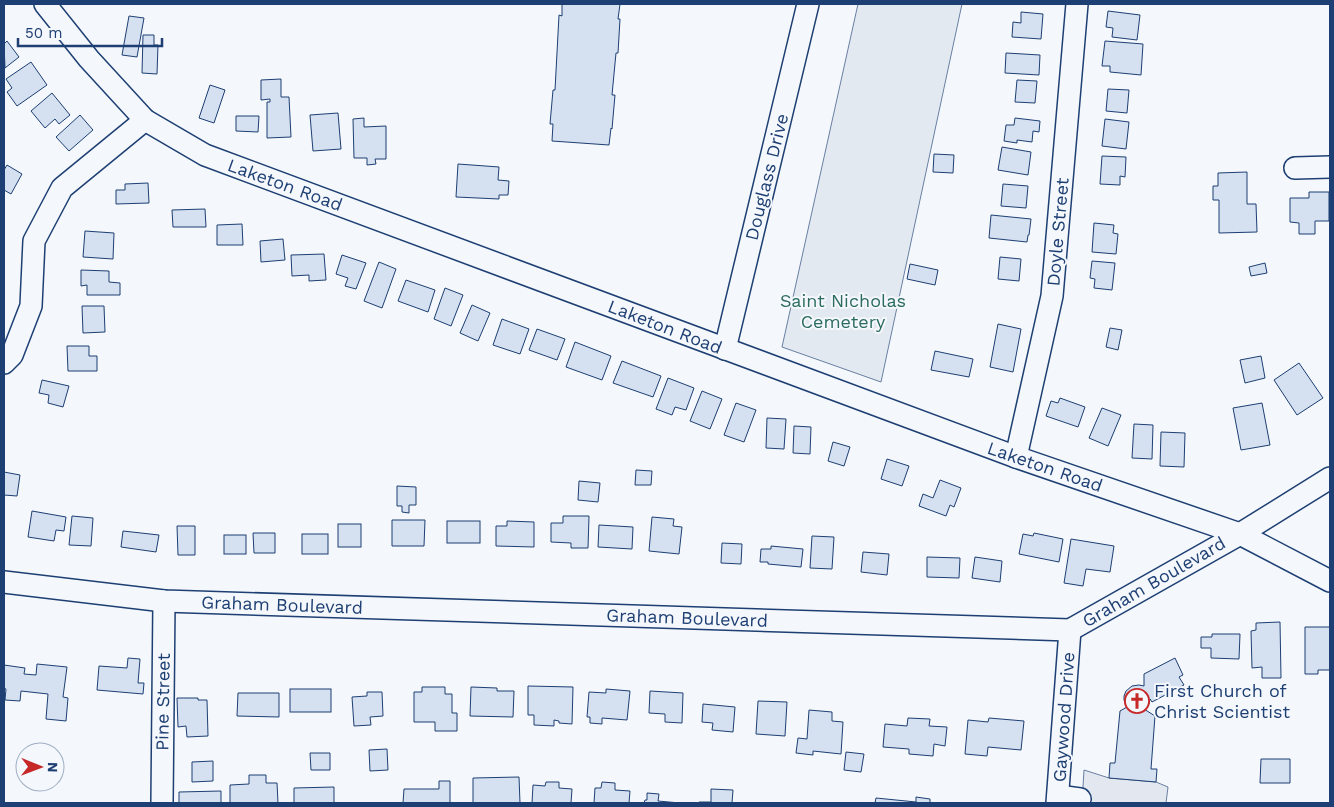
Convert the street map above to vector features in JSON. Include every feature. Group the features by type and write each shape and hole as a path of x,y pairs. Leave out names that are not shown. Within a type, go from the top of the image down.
{"street":[{"name":"Laketon Road","path":"45,4 89,59 145,120 205,155 1016,457 1240,534 1330,581"},
{"name":"Douglass Drive","path":"725,350 808,4"},
{"name":"Doyle Street","path":"1016,457 1052,296 1078,4"},
{"path":"4,363 12,355 31,306 34,241 62,188 145,120"},
{"path":"1294,168 1330,167"},
{"name":"Graham Boulevard","path":"4,582 164,601 1070,630 1240,534 1330,478"},
{"name":"Pine Street","path":"162,803 164,601"},
{"name":"Gaywood Drive","path":"1057,800 1070,630"},
{"path":"1057,800 1080,799"}],"green space":[{"name":"Saint Nicholas Cemetery","path":"858,4 962,4 881,382 782,347"}],"shaded area":[{"path":"1084,770 1109,778 1156,782 1168,787 1166,803 1082,803"}],"building":[{"path":"562,4 620,4 618,53 616,53 612,95 615,95 609,145 552,141 553,124 550,124 553,90 555,90 559,15 562,16"},
{"path":"1108,11 1140,15 1137,40 1112,37 1113,28 1106,27"},
{"path":"1021,12 1043,14 1041,39 1012,37 1013,22 1021,23"},
{"path":"129,16 144,18 137,57 122,55"},
{"path":"143,35 154,35 154,45 158,45 157,74 142,73"},
{"path":"7,41 19,57 5,68 4,44"},
{"path":"1105,41 1143,44 1141,75 1110,72 1110,66 1102,66"},
{"path":"1006,53 1040,55 1039,75 1005,73"},
{"path":"31,62 47,85 17,106 7,92 12,88 6,79"},
{"path":"281,79 281,97 289,97 291,137 267,138 267,102 270,102 270,99 261,100 261,80"},
{"path":"1017,80 1037,81 1035,103 1015,102"},
{"path":"210,85 225,90 214,123 199,118"},
{"path":"1108,89 1129,90 1127,113 1106,111"},
{"path":"52,93 70,115 59,124 55,119 45,128 31,111"},
{"path":"338,113 341,149 313,151 310,115"},
{"path":"80,115 93,130 69,151 56,137"},
{"path":"236,116 259,116 258,132 236,131"},
{"path":"364,118 364,127 386,126 386,159 375,159 376,164 367,165 367,158 354,158 353,119"},
{"path":"1015,118 1040,121 1039,132 1033,131 1032,142 1017,140 1017,143 1004,141 1006,125 1014,125"},
{"path":"1105,119 1129,122 1126,149 1102,146"},
{"path":"1002,147 1031,152 1028,175 998,170"},
{"path":"934,154 954,155 953,173 933,172"},
{"path":"1102,156 1126,157 1125,177 1120,176 1120,185 1100,184"},
{"path":"458,164 499,167 498,180 509,181 508,195 499,195 499,199 456,197"},
{"path":"7,165 22,174 11,194 4,190 4,170"},
{"path":"1247,172 1247,204 1256,204 1257,232 1219,233 1219,200 1213,200 1213,186 1218,186 1218,173"},
{"path":"148,183 149,203 116,204 116,190 125,190 125,184"},
{"path":"1003,184 1028,186 1026,208 1001,206"},
{"path":"1309,192 1329,192 1329,221 1315,221 1315,234 1299,234 1299,223 1290,222 1290,198 1309,198"},
{"path":"205,209 206,227 173,227 172,210"},
{"path":"991,215 1031,219 1027,242 989,238"},
{"path":"1094,223 1114,225 1113,233 1118,234 1116,254 1092,252"},
{"path":"242,224 243,245 217,245 217,225"},
{"path":"85,231 114,233 113,259 83,257"},
{"path":"283,239 285,260 261,262 260,241"},
{"path":"324,254 326,280 309,281 309,275 292,276 291,255"},
{"path":"342,255 366,263 356,289 345,286 348,278 336,274"},
{"path":"1000,257 1021,259 1019,281 998,279"},
{"path":"1092,261 1115,263 1112,290 1094,288 1095,279 1090,278"},
{"path":"379,262 396,269 382,308 364,301"},
{"path":"1265,263 1267,273 1251,276 1249,267"},
{"path":"910,264 938,270 935,285 907,279"},
{"path":"81,270 109,271 109,282 120,283 120,295 87,295 87,285 81,286"},
{"path":"406,280 435,290 428,312 398,301"},
{"path":"445,288 463,295 451,326 434,319"},
{"path":"472,305 490,313 478,341 460,333"},
{"path":"82,306 104,306 105,332 83,333"},
{"path":"502,319 529,329 520,354 493,345"},
{"path":"998,324 1021,329 1013,372 990,367"},
{"path":"1110,328 1122,330 1118,350 1106,347"},
{"path":"537,329 565,339 557,360 529,350"},
{"path":"575,342 611,356 602,380 566,367"},
{"path":"67,346 89,346 89,356 97,356 97,371 68,371"},
{"path":"935,351 973,359 969,377 931,370"},
{"path":"1261,356 1265,378 1245,383 1240,360"},
{"path":"622,361 661,376 653,397 613,383"},
{"path":"1299,363 1323,398 1297,415 1274,380"},
{"path":"668,378 694,388 686,410 675,407 672,415 656,409"},
{"path":"42,380 69,386 63,407 48,403 49,395 39,393"},
{"path":"702,391 722,399 710,429 690,421"},
{"path":"1060,398 1085,407 1078,427 1046,416 1051,401 1058,403"},
{"path":"736,403 756,410 744,442 724,435"},
{"path":"1262,403 1270,445 1241,450 1233,408"},
{"path":"1102,408 1121,415 1108,446 1089,438"},
{"path":"767,418 786,419 784,449 766,448"},
{"path":"1134,424 1153,425 1152,459 1132,458"},
{"path":"794,426 811,427 810,454 793,453"},
{"path":"1161,432 1185,433 1184,467 1160,466"},
{"path":"833,442 850,447 844,466 828,461"},
{"path":"887,459 909,466 902,486 881,479"},
{"path":"636,470 652,471 651,485 635,485"},
{"path":"4,472 20,475 17,496 4,495"},
{"path":"940,480 961,488 954,507 950,505 946,516 919,506 923,494 933,498"},
{"path":"579,481 600,483 598,502 578,500"},
{"path":"397,486 416,487 416,505 409,505 409,513 402,512 402,506 397,506"},
{"path":"32,511 66,517 64,531 56,530 54,541 28,537"},
{"path":"72,516 93,518 91,546 69,545"},
{"path":"563,516 589,516 588,548 571,548 571,543 551,542 551,523 563,523"},
{"path":"652,517 674,519 673,526 682,527 679,554 649,551"},
{"path":"392,520 425,520 424,546 392,546"},
{"path":"447,521 480,521 480,543 447,543"},
{"path":"507,521 534,522 534,547 496,546 496,526 507,526"},
{"path":"338,524 361,524 361,547 338,547"},
{"path":"599,525 633,527 632,549 598,547"},
{"path":"177,526 195,526 195,555 178,555"},
{"path":"123,531 159,535 156,552 121,547"},
{"path":"253,533 275,533 275,553 254,553"},
{"path":"1034,533 1063,539 1059,562 1019,554 1023,534 1033,536"},
{"path":"302,534 328,534 328,554 302,554"},
{"path":"224,535 246,535 246,554 224,554"},
{"path":"812,536 834,537 832,569 810,568"},
{"path":"1071,539 1114,546 1110,572 1086,569 1083,586 1064,583"},
{"path":"722,543 742,544 741,564 721,563"},
{"path":"771,546 803,549 801,567 760,562 761,549 771,549"},
{"path":"863,552 889,554 887,575 861,572"},
{"path":"927,557 960,558 959,578 927,577"},
{"path":"975,557 1002,561 1000,582 972,578"},
{"path":"1280,622 1281,678 1262,678 1262,667 1252,668 1251,631 1256,630 1256,623"},
{"path":"1305,627 1330,627 1330,670 1318,670 1318,674 1305,674"},
{"path":"1212,634 1240,634 1239,659 1211,658 1211,648 1201,648 1201,637 1212,637"},
{"path":"128,658 140,659 138,683 144,683 143,694 97,690 99,666 127,668"},
{"path":"1175,658 1183,675 1179,677 1184,685 1152,702 1150,699 1149,704 1144,709 1155,716 1151,769 1157,769 1156,782 1109,778 1110,763 1115,763 1120,711 1127,707 1124,700 1126,691 1132,686 1144,686 1144,674"},
{"path":"37,664 67,667 63,697 68,698 66,721 46,719 48,694 21,691 20,701 5,700 4,665 25,668 24,674 36,675"},
{"path":"528,686 573,687 572,724 559,723 559,721 554,720 554,726 534,725 534,715 528,715"},
{"path":"422,687 445,687 445,694 452,694 452,713 457,713 457,731 435,731 435,722 414,722 414,692 422,692"},
{"path":"471,687 497,688 497,691 514,691 513,717 470,716"},
{"path":"290,689 331,689 331,712 290,712"},
{"path":"606,689 630,691 627,720 602,718 602,724 590,723 590,717 587,717 589,692 606,693"},
{"path":"650,691 683,693 682,723 665,722 665,714 649,713"},
{"path":"367,692 382,692 383,716 370,717 371,725 354,726 352,697 367,696"},
{"path":"238,693 279,693 279,717 237,716"},
{"path":"177,698 207,700 208,736 187,737 186,726 178,727"},
{"path":"758,701 787,702 785,736 756,734"},
{"path":"703,704 735,707 733,732 712,730 713,723 702,722"},
{"path":"809,710 832,712 832,721 843,722 841,754 813,751 813,755 796,753 798,738 807,739"},
{"path":"908,718 930,719 929,726 947,727 945,746 934,744 933,756 909,754 909,749 883,747 885,724 907,726"},
{"path":"989,718 1024,721 1021,750 988,747 987,756 965,754 968,720 988,722"},
{"path":"387,749 388,770 370,771 369,750"},
{"path":"846,752 864,754 861,772 844,770"},
{"path":"310,753 330,753 330,770 311,770"},
{"path":"1261,759 1290,759 1290,783 1260,783"},
{"path":"213,761 213,781 192,782 192,762"},
{"path":"249,775 266,775 266,783 277,783 278,803 230,803 230,785 249,784"},
{"path":"519,777 520,803 473,803 473,778"},
{"path":"439,781 450,781 450,803 403,803 404,789 439,789"},
{"path":"546,782 559,782 559,788 572,789 571,803 532,803 533,785 545,786"},
{"path":"602,782 615,783 615,790 630,791 629,803 594,803 595,788 601,788"},
{"path":"334,787 334,803 294,803 294,788"},
{"path":"711,789 733,790 732,803 699,803 711,802"},
{"path":"221,791 221,803 179,803 179,792"},
{"path":"647,793 659,794 658,801 680,803 644,803 647,800"},
{"path":"916,797 930,799 930,803 875,803 876,798 916,802"}],"place":[{"name":"First Church of Christ Scientist","path":"1137,701"}]}
